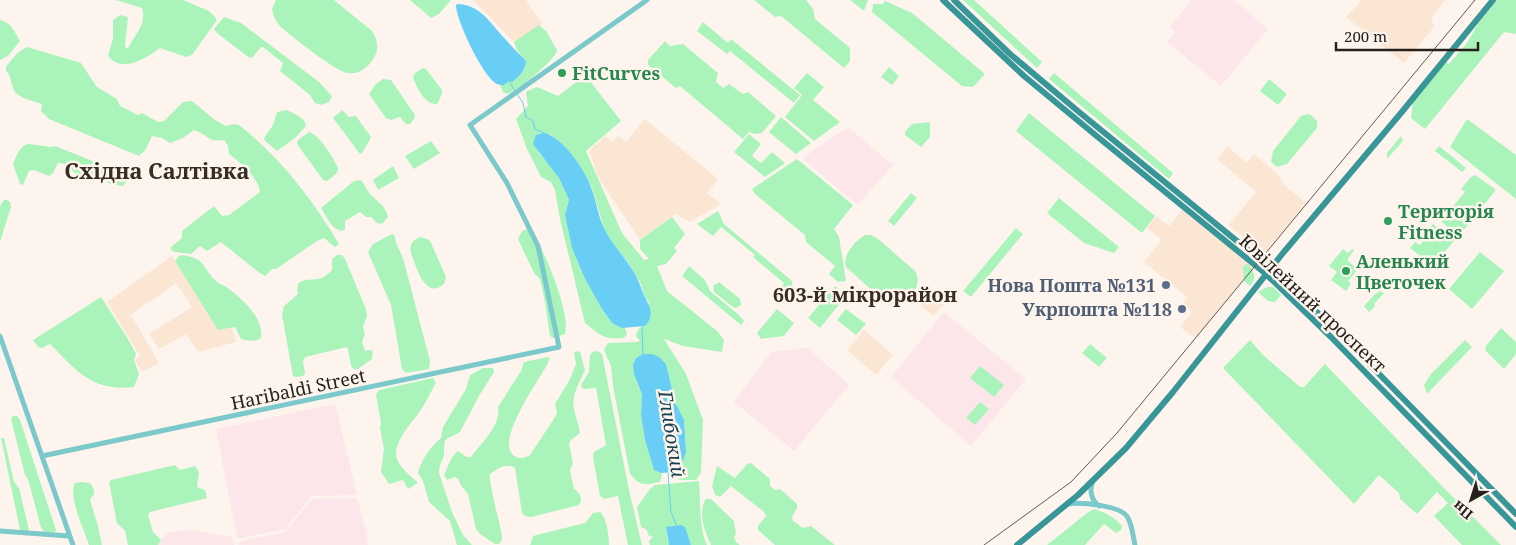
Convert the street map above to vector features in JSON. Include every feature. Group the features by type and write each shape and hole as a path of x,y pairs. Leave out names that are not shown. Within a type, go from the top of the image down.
{"main road":[{"name":"Ювілейний проспект","path":"943,0 1060,101 1268,271 1337,331 1516,514"},
{"name":"Ювілейний проспект","path":"954,0 1007,56"},
{"path":"1017,545 1093,481 1126,448 1173,392 1268,271 1493,0"},
{"name":"Ювілейний проспект","path":"1268,271 1516,527"},
{"path":"1411,418 1417,412"}],"street":[{"name":"Haribaldi Street","path":"42,456 559,347 538,246 507,183 470,125 647,0"},
{"path":"0,336 73,545"},
{"path":"1093,481 1091,495 1094,502 1099,506"},
{"path":"1067,504 1079,503 1099,506 1118,510 1126,514 1135,545"},
{"path":"0,531 69,536"}],"shaded area":[{"path":"473,0 526,0 542,24 514,42"},
{"path":"1191,0 1234,0 1268,29 1221,86 1167,42 1175,32 1170,27"},
{"path":"1362,0 1445,0 1431,20 1434,27 1404,63 1346,17"},
{"path":"645,119 718,179 707,193 721,204 690,222 675,214 640,240 599,179 589,151 605,136 613,142 618,136 626,142"},
{"path":"848,127 893,165 858,205 802,158"},
{"path":"1227,146 1247,163 1254,154 1280,176 1283,184 1306,203 1263,255 1229,225 1256,192 1217,159"},
{"path":"1182,210 1253,267 1195,338 1180,327 1192,312 1182,304 1187,297 1144,262 1162,240 1147,228 1156,216 1169,226"},
{"path":"172,256 218,330 232,327 236,342 198,352 186,334 159,349 149,334 192,307 176,283 131,315 159,363 142,372 135,360 140,356 107,302"},
{"path":"934,289 947,301 933,316 919,304"},
{"path":"944,312 1026,379 971,446 891,377"},
{"path":"864,330 893,355 876,375 847,350"},
{"path":"808,348 849,385 794,451 734,402 771,352"},
{"path":"335,404 357,495 312,496 285,529 237,539 216,429"},
{"path":"357,498 367,534 368,545 239,545 239,542 285,532 312,499"},
{"path":"189,530 232,537 234,545 158,545 167,533"}],"green space":[{"path":"116,0 183,0 209,11 217,20 192,55 186,57 160,48 142,60 134,63 120,64 108,56 113,38 113,20 120,15 128,17 125,45 128,48 140,29 143,14 142,8"},
{"path":"276,0 334,0 372,31 377,43 375,56 367,67 356,73 342,71 313,53 277,23 272,9"},
{"path":"410,0 451,0 439,14 431,18"},
{"path":"754,0 806,0 813,9 815,19 850,48 850,61 844,68 781,16 775,17"},
{"path":"850,0 868,0 864,11"},
{"path":"963,0 974,0 1042,62 1037,68"},
{"path":"1497,0 1516,0 1516,34 1504,32 1425,129 1411,118 1413,102 1446,62 1449,64 1467,43 1478,24"},
{"path":"885,1 912,13 985,74 973,87 962,86 872,12 873,4 882,4"},
{"path":"224,17 241,23 319,82 332,96 329,102 321,105 315,103 310,95 280,71 283,63 263,47 252,58 248,57 217,33 214,29"},
{"path":"0,20 10,25 20,41 8,56 0,60"},
{"path":"703,22 728,43 731,39 800,95 794,103 730,51 727,54 697,31"},
{"path":"539,25 546,31 557,50 555,55 535,75 512,92 507,94 503,92 500,85 504,85 521,74 525,67 526,61 517,50 514,42"},
{"path":"665,41 670,46 683,44 718,73 716,82 723,88 729,84 743,94 748,92 776,116 762,133 749,132 743,139 680,86 676,88 648,65 648,60"},
{"path":"27,47 81,63 97,87 117,99 120,106 138,115 142,113 158,122 164,121 183,102 192,101 215,120 226,126 239,125 254,137 295,180 339,244 335,247 324,238 317,241 276,269 272,269 265,276 221,242 207,251 200,246 191,254 171,250 171,247 182,238 182,231 214,206 222,216 229,215 260,192 256,181 244,166 229,154 228,146 224,140 211,139 194,130 183,138 170,143 162,138 152,136 146,149 139,156 49,119 41,111 42,104 19,96 16,93 10,76 6,71 6,67 13,58"},
{"path":"889,67 899,76 892,85 881,77"},
{"path":"423,68 426,69 442,90 437,104 433,104 425,99 414,81 415,73"},
{"path":"807,73 824,87 813,100 840,122 814,141 785,117 802,95 794,88"},
{"path":"1054,73 1173,173 1169,179 1049,79"},
{"path":"383,79 391,80 415,115 410,124 406,124 400,117 391,120 386,118 369,94 375,85"},
{"path":"1269,79 1287,94 1278,105 1260,91"},
{"path":"590,81 621,121 586,151 622,233 644,260 649,259 640,249 640,240 672,217 685,234 674,248 677,251 666,264 657,266 667,291 717,331 724,340 722,352 683,346 664,339 686,374 703,420 701,473 696,480 679,480 676,472 680,468 686,446 684,421 675,402 666,364 652,354 643,354 636,358 633,365 634,374 642,396 641,415 645,440 654,470 661,473 662,476 660,482 644,484 637,481 630,474 611,366 604,350 608,343 638,342 640,340 636,334 640,327 642,327 649,303 641,284 628,262 612,243 604,228 592,188 578,164 569,152 550,134 539,153 552,166 569,200 565,215 572,248 585,279 602,309 612,323 625,328 627,334 624,338 607,337 599,334 585,323 560,219 555,190 551,182 541,177 527,149 516,119 528,106 527,91 537,87 558,96 576,82"},
{"path":"287,110 301,118 306,126 296,137 277,151 264,138 273,125 277,112"},
{"path":"342,110 349,117 356,116 371,137 360,154 333,118"},
{"path":"1029,113 1155,216 1142,233 1016,131"},
{"path":"1307,114 1317,121 1317,128 1287,164 1277,167 1271,162 1273,151 1301,116"},
{"path":"781,117 811,143 796,154 769,132"},
{"path":"1467,119 1516,155 1516,199 1450,147"},
{"path":"930,122 930,137 921,147 905,135 905,132 912,124"},
{"path":"309,132 322,142 338,168 337,173 327,181 323,180 297,144 298,140"},
{"path":"749,134 761,144 752,156 761,163 772,152 785,163 765,177 734,152"},
{"path":"1401,136 1403,141 1387,159 1387,153"},
{"path":"431,141 440,153 414,169 405,156"},
{"path":"29,144 55,146 128,175 127,181 123,186 110,184 92,173 83,179 69,167 58,163 53,173 49,176 34,170 29,171 23,185 20,184 13,164 23,146"},
{"path":"1439,146 1466,168 1462,172 1435,151"},
{"path":"797,159 853,205 834,229 839,237 846,281 838,282 829,274 835,266 806,242 805,235 755,194 752,189"},
{"path":"393,166 399,178 378,190 373,180"},
{"path":"1475,175 1495,189 1495,191 1463,231 1454,232 1441,221 1465,192 1461,189"},
{"path":"361,180 370,194 383,207 388,217 382,224 377,223 371,217 366,217 360,212 345,221 345,229 342,231 338,230 321,208 354,181"},
{"path":"911,193 917,198 894,226 888,221"},
{"path":"1059,198 1119,247 1114,253 1084,243 1047,213"},
{"path":"4,200 10,202 11,207 0,242 0,206"},
{"path":"718,211 724,224 792,281 793,292 787,298 779,291 784,283 753,257 755,255 721,227 713,236 697,224"},
{"path":"1433,224 1454,241 1434,264 1410,248 1415,242 1420,245 1424,240 1422,237"},
{"path":"531,228 555,280 564,311 565,334 553,338 550,336 540,279 534,273 518,239 522,231"},
{"path":"1016,228 1023,234 971,297 963,291"},
{"path":"392,234 395,236 403,258 430,361 429,369 406,373 402,369 391,305 368,252 373,244"},
{"path":"865,235 877,238 915,271 917,284 912,295 906,300 894,305 887,304 846,267 845,262 848,253 857,241"},
{"path":"421,237 429,240 431,243 446,277 444,284 437,288 432,288 422,280 411,253 412,243"},
{"name":"Аленький Цветочек","path":"1343,249 1348,253 1352,249 1354,250 1347,260 1358,269 1348,281 1351,284 1346,291 1331,280 1337,272 1329,266"},
{"path":"1480,252 1504,271 1472,309 1449,289"},
{"path":"183,255 200,261 216,281 228,288 246,304 259,323 261,338 251,341 241,339 235,327 218,330 175,261 179,256"},
{"path":"337,255 342,255 345,259 366,309 367,316 363,327 365,334 362,342 365,351 373,351 372,359 358,369 354,369 351,366 347,347 305,357 303,362 305,373 303,376 293,376 282,315 284,306 298,294 298,284 304,280 321,278 330,272 332,270 332,259"},
{"path":"1247,264 1252,269 1254,275 1254,280 1250,286 1244,281 1243,267"},
{"path":"689,266 705,280 710,291 739,315 744,321 741,325 682,276"},
{"path":"719,282 740,299 741,305 736,308 733,307 714,292 713,286"},
{"path":"835,286 847,295 820,328 808,318"},
{"path":"1267,287 1273,287 1281,295 1275,302 1268,301 1258,292"},
{"path":"1380,291 1384,293 1369,312 1364,306"},
{"path":"101,297 136,354 134,360 139,374 134,387 119,388 96,383 77,371 50,344 42,348 38,347 33,340"},
{"path":"777,309 794,323 784,336 761,339 757,333"},
{"path":"846,309 866,324 856,335 837,320"},
{"path":"1501,328 1516,342 1516,354 1504,369 1485,350 1486,346"},
{"path":"1250,340 1263,355 1300,387 1304,387 1325,364 1501,545 1462,545 1434,516 1448,503 1437,492 1417,514 1400,499 1399,493 1379,475 1354,504 1223,368"},
{"path":"1465,340 1472,347 1427,394 1424,385 1431,374"},
{"path":"1090,344 1107,358 1099,367 1082,353"},
{"path":"576,351 580,352 585,370 576,389 573,404 580,433 569,444 573,463 570,470 574,489 580,496 579,505 531,517 525,516 522,513 515,468 505,466 499,468 490,474 492,493 502,535 502,540 499,544 495,544 476,529 468,494 458,479 455,477 447,480 444,475 455,453 458,451 467,457 471,457 490,434 497,421 498,407 521,371 524,362 548,357 550,358 547,365 520,410 510,437 509,447 513,455 517,458 522,458 530,455 557,414 555,404 569,381 576,364 574,353"},
{"path":"598,351 602,354 642,545 628,545 618,496 604,499 600,496 593,457 594,452 606,445 596,388 584,389 581,385 589,372 590,355 592,352"},
{"path":"980,366 1004,385 994,397 970,378"},
{"path":"483,368 493,368 494,372 460,432 445,440 444,456 440,465 439,473 452,512 463,535 472,545 457,545 450,521 429,502 423,481 418,473 421,463 441,438 443,427 466,389 470,375"},
{"path":"433,378 436,383 421,410 399,441 396,453 401,466 418,483 408,489 403,480 389,484 381,472 384,449 376,395 379,390"},
{"path":"980,402 989,409 975,425 966,418"},
{"path":"13,416 17,416 20,420 56,530 55,532 44,532 41,528 11,419"},
{"path":"1,438 4,438 14,482 19,488 29,530 27,531 20,530"},
{"path":"751,463 770,479 770,486 775,490 780,489 797,504 792,517 793,521 803,528 811,526 835,545 775,545 758,530 758,526 766,516 764,512 731,486 720,497 715,495 712,486 717,466 735,478 747,464"},
{"path":"175,465 180,470 195,466 199,472 197,487 205,490 207,498 150,512 148,515 153,532 161,540 158,545 128,545 125,531 117,523 109,483 111,480"},
{"path":"699,481 701,521 707,545 691,545 681,525 666,527 669,545 650,545 649,541 653,537 648,535 647,530 641,527 637,507 650,489 655,485"},
{"path":"75,483 90,483 94,489 94,494 90,500 102,545 89,545 77,512 73,489"},
{"path":"706,499 711,499 734,521 736,534 734,538 740,545 711,545 704,528 702,516 703,504"},
{"path":"1094,509 1116,520 1122,526 1121,530 1116,533 1104,524 1085,545 1047,545 1087,513"},
{"path":"600,512 606,523 609,545 530,545 533,536 585,523 593,513"}],"water":[{"path":"456,5 474,8 486,17 526,61 522,73 512,82 509,81 504,85 498,84 485,71 471,48 460,23"},
{"path":"544,133 559,141 566,148 585,174 605,230 635,274 648,303 651,315 645,326 622,328 612,323 585,279 572,248 565,215 569,200 559,178 533,144 536,135"},
{"path":"643,354 652,354 659,357 666,364 675,402 684,420 686,452 680,468 676,472 661,473 654,470 645,440 641,415 642,395 634,374 633,365 636,358"},
{"path":"681,525 685,527 691,545 669,545 666,527"}],"waterway":[{"name":"Глибокий","path":"509,81 515,91"},
{"name":"Глибокий","path":"517,94 523,103 526,117 533,121 535,129 544,133"},
{"name":"Глибокий","path":"642,327 643,354"},
{"name":"Глибокий","path":"668,473 671,512 677,527"}],"tram line":[{"path":"984,545 1071,482 1117,433 1475,0"}],"place":[{"name":"FitCurves","path":"562,73"},
{"name":"Територія Fitness","path":"1388,221"},
{"name":"Аленький Цветочек","path":"1346,271"},
{"name":"Нова Пошта №131","path":"1166,285"},
{"name":"Укрпошта №118","path":"1182,309"}],"district":[{"name":"Східна Салтівка","path":"157,170"},
{"name":"603-й мікрорайон","path":"865,294"}]}
